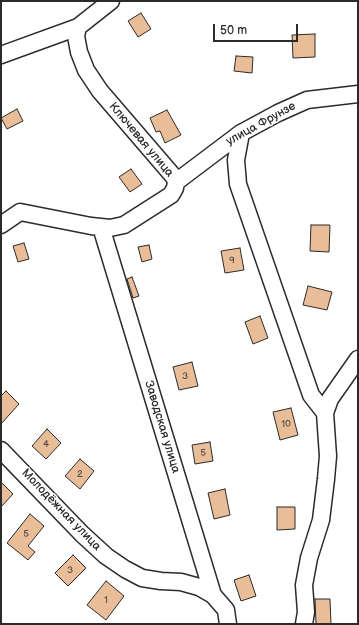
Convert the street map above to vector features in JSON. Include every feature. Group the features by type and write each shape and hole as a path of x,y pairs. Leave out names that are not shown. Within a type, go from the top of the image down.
{"street":[{"path":"1,54 78,27 110,1"},
{"name":"Ключевая улица","path":"1,225 20,212 101,227 124,225 171,195 176,182 174,177 100,91 86,70 76,44 78,27"},
{"name":"улица Фрунзе","path":"176,182 242,133 306,100 358,94"},
{"path":"242,133 236,160 238,184 311,395 325,413"},
{"name":"Заводская улица","path":"101,227 213,594 226,610 228,624"},
{"path":"304,624 306,612 304,585 321,520 326,479 328,456 325,413 330,399 358,359"},
{"name":"Молодёжная улица","path":"1,450 82,534 106,556 125,569 142,578 181,582 198,587 213,594"}],"building":[{"path":"141,13 151,29 138,37 128,21"},
{"path":"315,34 315,57 293,58 292,35"},
{"path":"236,56 253,57 252,73 234,71"},
{"path":"17,109 23,121 7,129 1,118"},
{"path":"167,110 181,135 165,143 160,131 156,132 150,118"},
{"path":"131,169 142,184 130,192 119,177"},
{"path":"311,225 330,225 329,252 310,251"},
{"path":"24,243 29,259 18,262 13,246"},
{"path":"149,245 152,259 142,262 138,247"},
{"path":"240,248 244,270 225,273 221,251"},
{"path":"132,277 139,296 133,298 127,279"},
{"path":"308,286 332,292 327,310 303,305"},
{"path":"260,316 268,338 253,344 245,322"},
{"path":"192,362 198,386 179,390 173,367"},
{"path":"6,391 19,404 1,424 1,396"},
{"path":"291,408 298,435 280,440 273,412"},
{"path":"47,429 61,443 46,459 32,446"},
{"path":"210,442 213,461 195,464 192,445"},
{"path":"80,459 94,471 80,489 65,476"},
{"path":"1,482 13,494 1,507"},
{"path":"225,489 230,515 214,519 208,493"},
{"path":"277,507 295,507 295,529 277,530"},
{"path":"30,514 44,526 28,546 35,552 28,560 7,543"},
{"path":"73,555 86,568 68,586 55,573"},
{"path":"249,575 256,596 241,601 234,580"},
{"path":"106,581 124,596 106,620 87,605"},
{"path":"315,599 330,599 331,624 316,624"}]}
